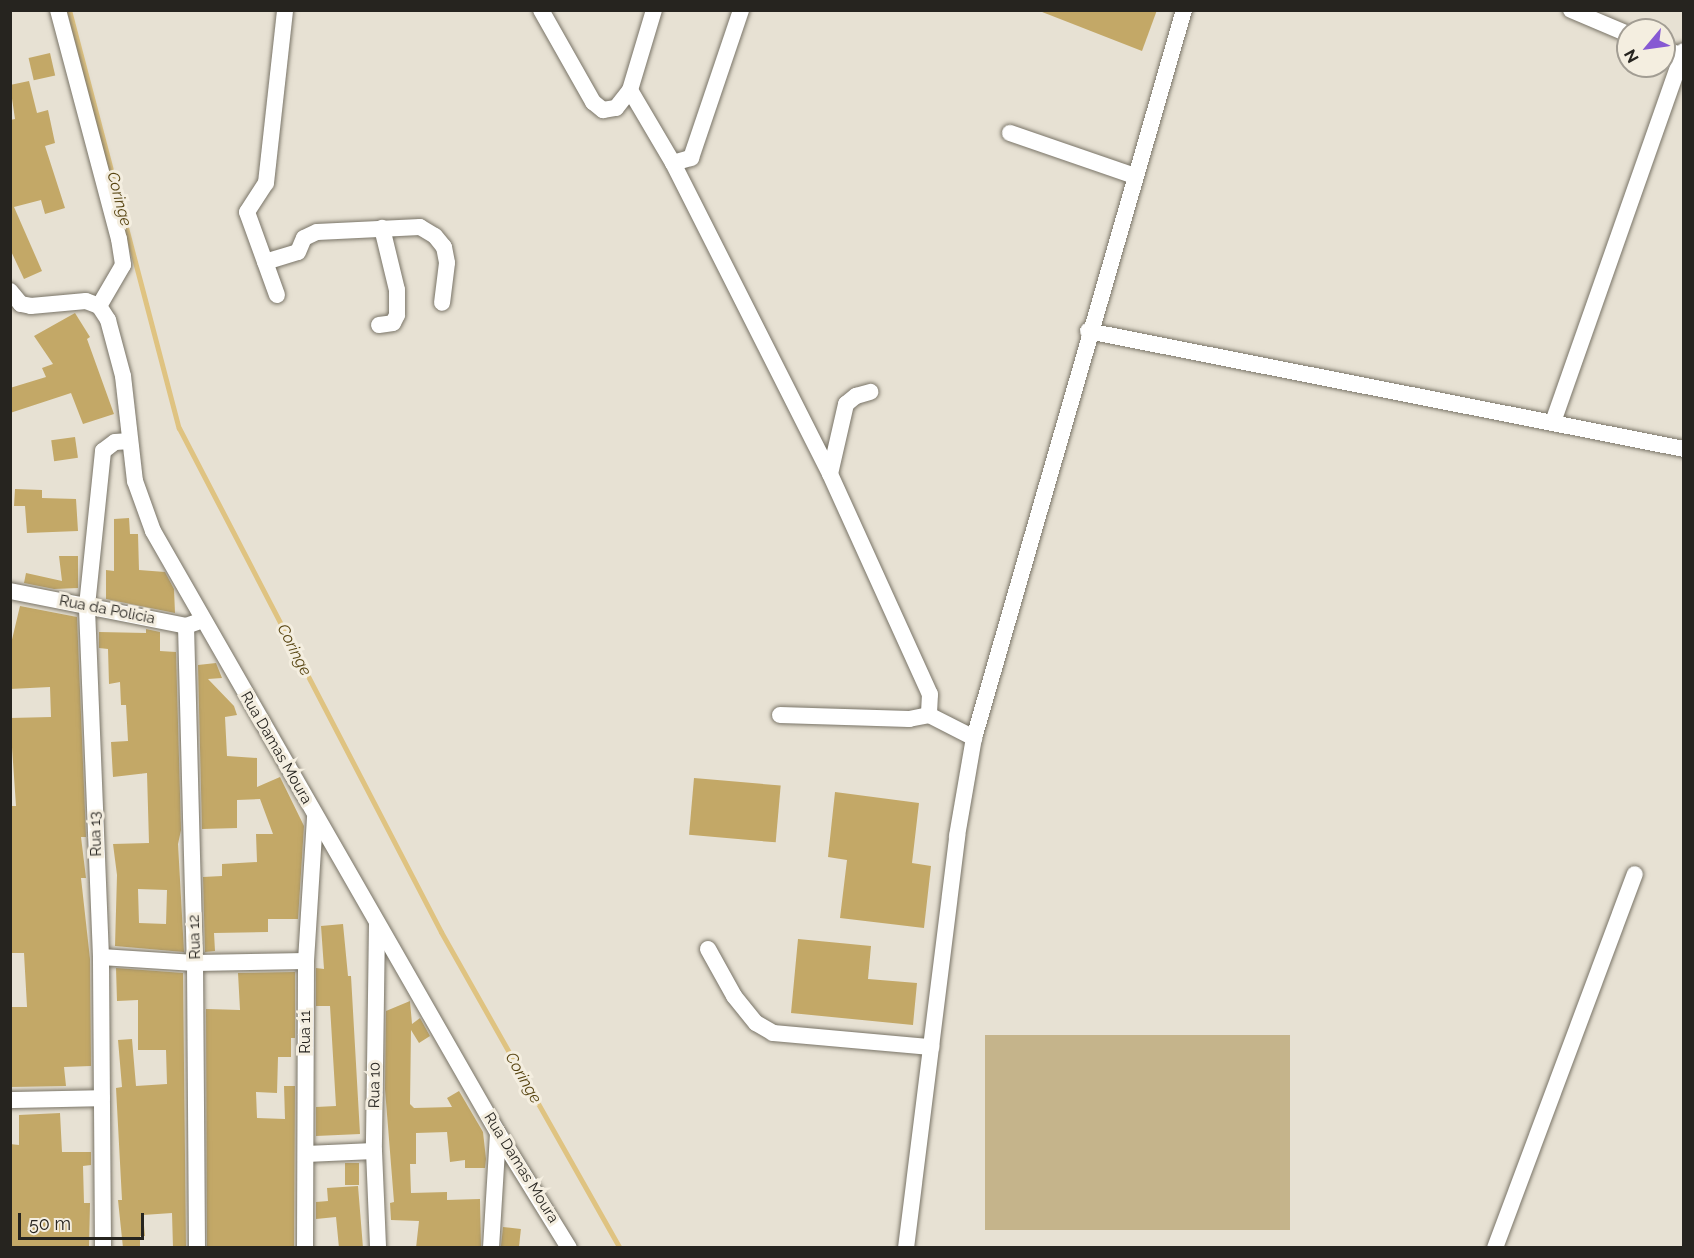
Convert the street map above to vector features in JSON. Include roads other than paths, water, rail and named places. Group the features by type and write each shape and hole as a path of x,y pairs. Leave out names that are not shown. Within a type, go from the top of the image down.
{"street":[{"path":"10,291 21,304 31,306 86,301 99,306 123,265 119,239 58,10"},
{"path":"277,295 247,212 267,183 285,10"},
{"path":"541,10 593,102 603,110 616,108 630,90 654,10"},
{"path":"673,163 691,158 741,10"},
{"path":"906,1248 974,738 1088,331 1184,10"},
{"path":"1571,10 1616,29"},
{"path":"1553,422 1682,53"},
{"path":"630,90 673,163 830,474 930,694 929,715"},
{"path":"1010,133 1135,176"},
{"path":"265,262 297,252 304,238 317,232 420,227 435,236 447,263 442,303"},
{"path":"379,325 393,323 397,315 397,290 382,228"},
{"name":"Rua Damas Moura","path":"99,306 108,320 123,376 135,481 153,531 498,1133 569,1248"},
{"path":"1088,331 1683,449"},
{"path":"830,474 846,404 870,392"},
{"name":"Rua 13","path":"103,1248 101,957 87,606 103,451 115,442 130,441"},
{"name":"Rua da Policia","path":"10,591 186,626"},
{"path":"186,626 203,620"},
{"name":"Rua 12","path":"186,626 195,963 197,1248"},
{"path":"780,715 909,719 929,715 974,738"},
{"name":"Rua 11","path":"305,1248 306,961 315,817"},
{"path":"1496,1248 1635,874"},
{"name":"Rua 10","path":"377,922 374,1151 378,1248"},
{"path":"708,949 734,996 756,1023 773,1032 931,1047"},
{"path":"101,957 195,963 306,961"},
{"path":"10,1100 102,1098"},
{"path":"491,1248 498,1133"},
{"path":"306,1154 374,1151"},
{"path":"560,1230 560,1248"}],"waterway":[{"name":"Coringe","path":"69,10 179,428 441,932 620,1248"}]}
